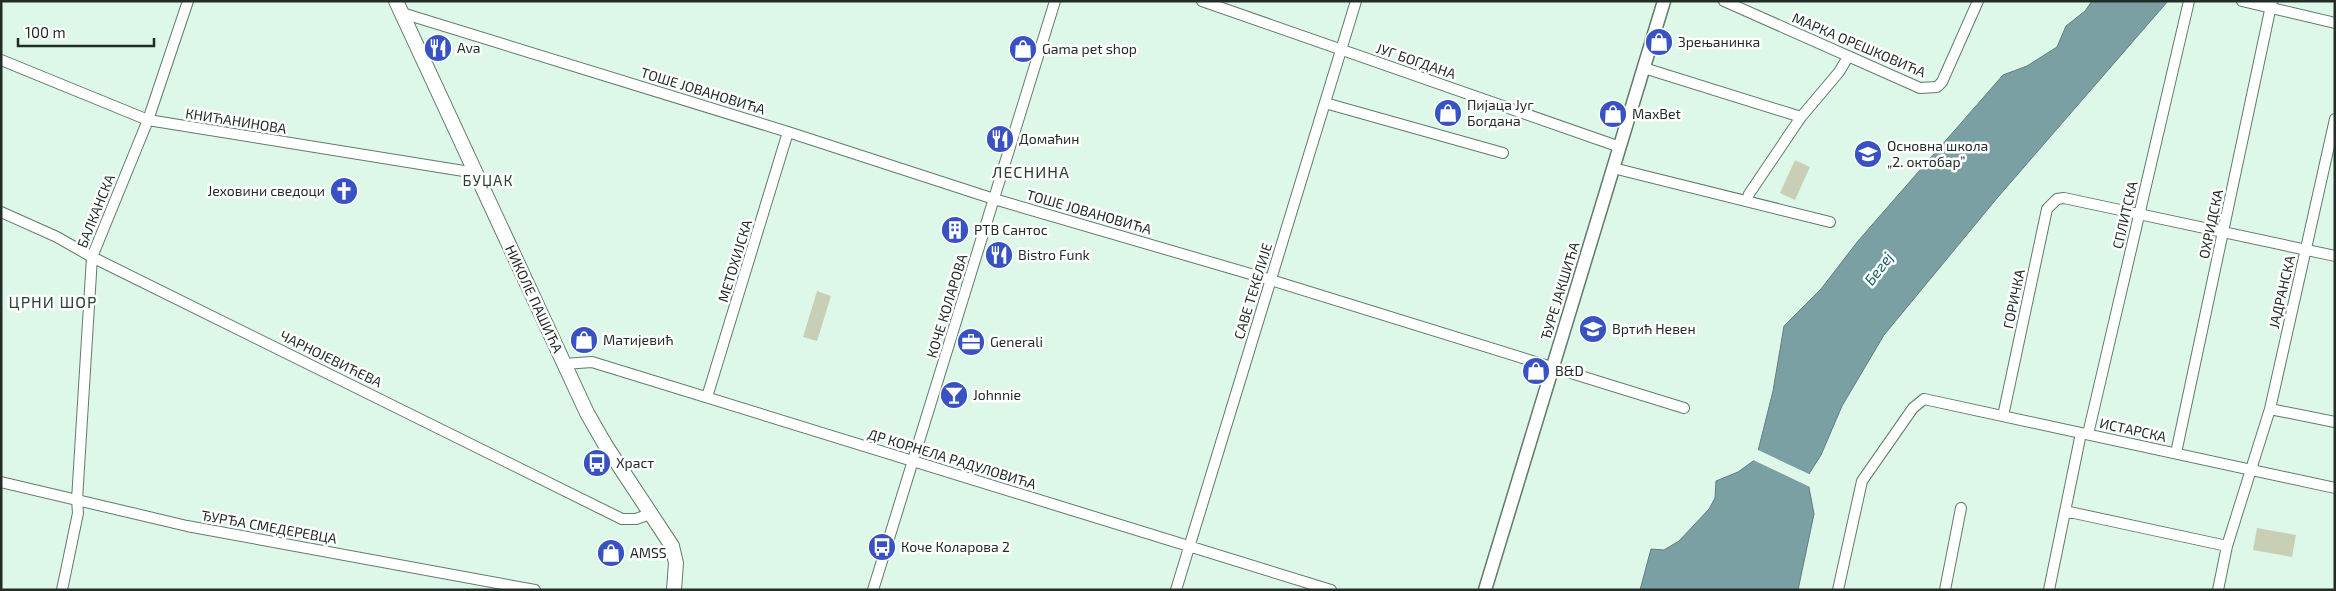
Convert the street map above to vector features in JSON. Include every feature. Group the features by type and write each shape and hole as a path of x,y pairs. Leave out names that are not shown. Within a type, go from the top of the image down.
{"main road":[{"name":"НИКОЛЕ ПАШИЋА","path":"399,7 587,413 606,446 672,546 676,563 674,590"}],"street":[{"name":"БАЛКАНСКА","path":"62,590 77,526 92,256 148,120 188,1"},
{"name":"КОЧЕ КОЛАРОВА","path":"873,590 1055,1"},
{"name":"ЈУГ БОГДАНА","path":"1202,1 1620,146"},
{"name":"САВЕ ТЕКЕЛИЈЕ","path":"1176,590 1356,1"},
{"name":"ЂУРЕ ЈАКШИЋА","path":"1485,590 1664,1"},
{"name":"МАРКА ОРЕШКОВИЋА","path":"1724,1 1920,88 1930,89 1942,82 1978,1"},
{"name":"СПЛИТСКА","path":"2049,590 2065,511 2139,214 2188,1"},
{"path":"2242,1 2272,4 2335,23"},
{"name":"ОХРИДСКА","path":"2176,454 2272,4"},
{"name":"ТОШЕ ЈОВАНОВИЋА","path":"399,7 994,199 1271,280 1684,408"},
{"path":"1747,200 1749,194 1801,117 1839,72 1848,57"},
{"name":"КНИЋАНИНОВА","path":"1,60 148,120 476,173"},
{"path":"1644,68 1801,117"},
{"path":"1325,103 1504,153"},
{"name":"ЈАДРАНСКА","path":"2218,590 2226,546 2270,409 2335,119"},
{"name":"МЕТОХИЈСКА","path":"708,397 788,132"},
{"path":"1613,168 1830,222"},
{"name":"ГОРИЧКА","path":"2003,416 2047,209 2057,199 2064,198 2139,214"},
{"name":"ЧАРНОЈЕВИЋЕВА","path":"1,212 57,237 622,519 636,519 650,514"},
{"path":"2139,214 2335,256"},
{"name":"ДР КОРНЕЛА РАДУЛОВИЋА","path":"564,364 592,362 1331,590"},
{"name":"ИСТАРСКА","path":"1838,590 1862,481 1913,408 1924,399 2335,488"},
{"path":"2270,409 2335,422"},
{"name":"ЂУРЂА СМЕДЕРЕВЦА","path":"1,482 187,526 534,590"},
{"path":"1945,590 1961,508"},
{"path":"2065,511 2226,546"}],"green space":[{"path":"1795,160 1810,167 1795,200 1780,193"},
{"path":"817,291 831,296 817,341 803,337"},
{"path":"2257,528 2296,535 2292,557 2253,550"}],"water":[{"name":"Бегеј","path":"2092,1 2168,1 1998,197 1884,335 1842,406 1821,455 1807,477 1814,514 1798,590 1640,590 1651,549 1664,550 1679,541 1709,509 1715,498 1716,481 1738,472 1756,459 1773,391 1784,326 1821,289 1858,241 2003,75 2027,66 2057,47 2066,26 2085,11"}],"pier":[{"path":"1756,449 1811,475 1812,488 1751,459"}],"place":[{"name":"Зрењанинка","path":"1659,42"},
{"name":"Ava","path":"438,48"},
{"name":"Gama pet shop","path":"1023,49"},
{"name":"Пијаца Југ Богдана","path":"1448,113"},
{"name":"MaxBet","path":"1613,114"},
{"name":"Домаћин","path":"1000,139"},
{"name":"Основна школа „2. октобар”","path":"1868,154"},
{"name":"Јеховини сведоци","path":"344,191"},
{"name":"РТВ Сантос","path":"955,230"},
{"name":"Bistro Funk","path":"999,255"},
{"name":"Вртић Невен","path":"1593,329"},
{"name":"Матијевић","path":"584,340"},
{"name":"Generali","path":"971,342"},
{"name":"B&D","path":"1536,371"},
{"name":"Johnnie","path":"954,395"},
{"name":"Храст","path":"597,463"},
{"name":"Коче Коларова 2","path":"882,547"},
{"name":"AMSS","path":"611,553"}],"district":[{"name":"ЛЕСНИНА","path":"1031,172"},
{"name":"БУЏАК","path":"488,181"},
{"name":"ЦРНИ ШОР","path":"53,302"}]}
